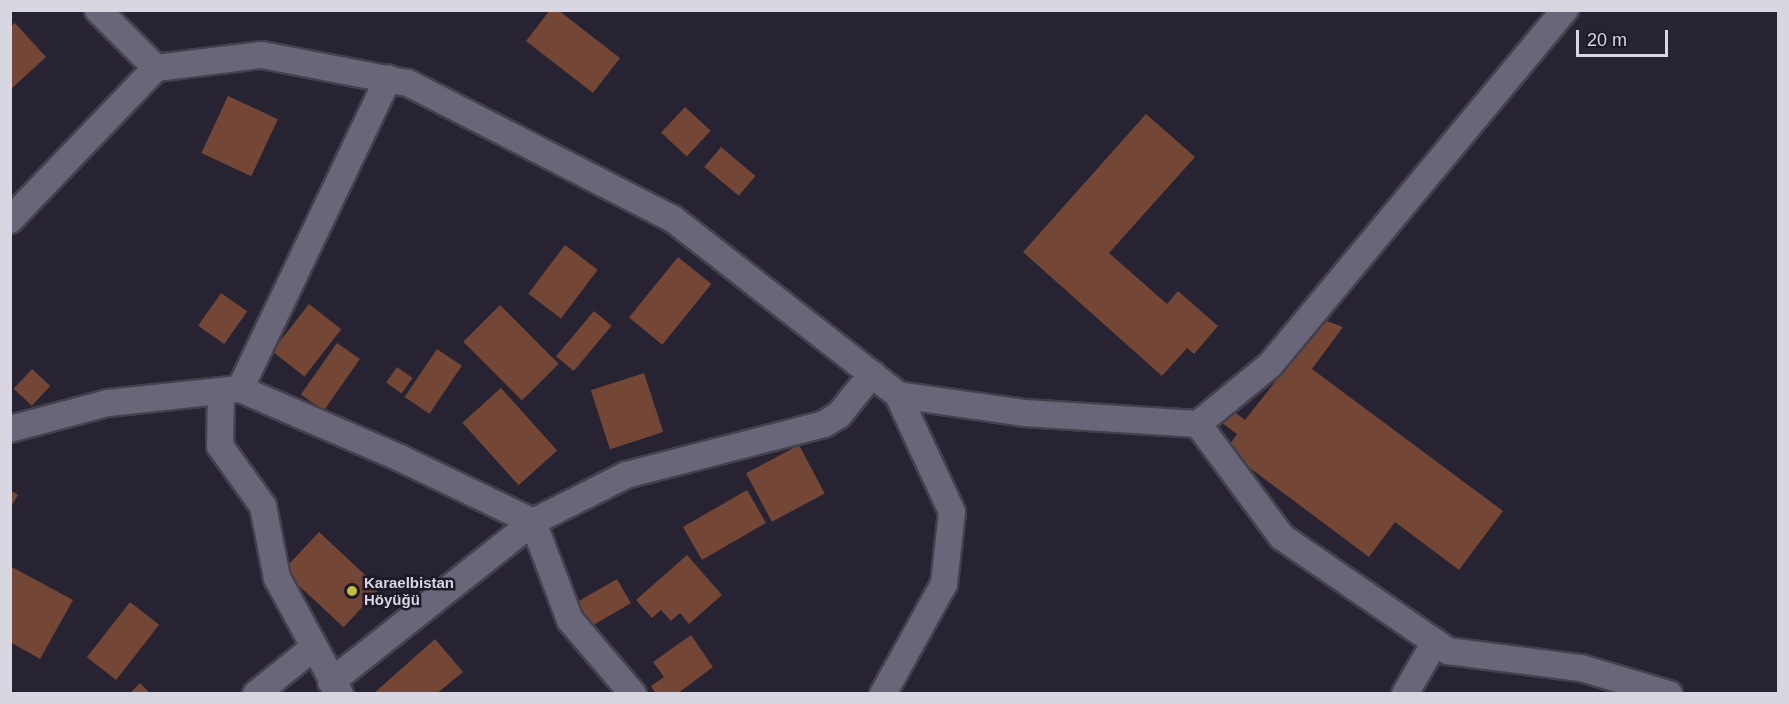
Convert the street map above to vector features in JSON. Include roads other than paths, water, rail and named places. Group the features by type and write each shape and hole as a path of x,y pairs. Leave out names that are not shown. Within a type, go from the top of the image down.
{"street":[{"path":"98,10 156,68"},
{"path":"898,395 1024,413 1198,424 1270,365 1565,10"},
{"path":"10,220 156,68 262,55 408,83 673,219 898,395 951,513 944,584 883,693"},
{"path":"388,79 231,390 220,446 263,506 277,578 335,688 533,522 626,475 824,424 839,415 872,374"},
{"path":"10,429 108,403 231,390 400,458 533,522 570,620 633,693"},
{"path":"1198,424 1282,537 1448,651 1581,668 1669,693"},
{"path":"1405,693 1435,642"},
{"path":"256,693 313,648"}],"place":[{"name":"Karaelbistan Höyüğü","path":"352,591"}]}
